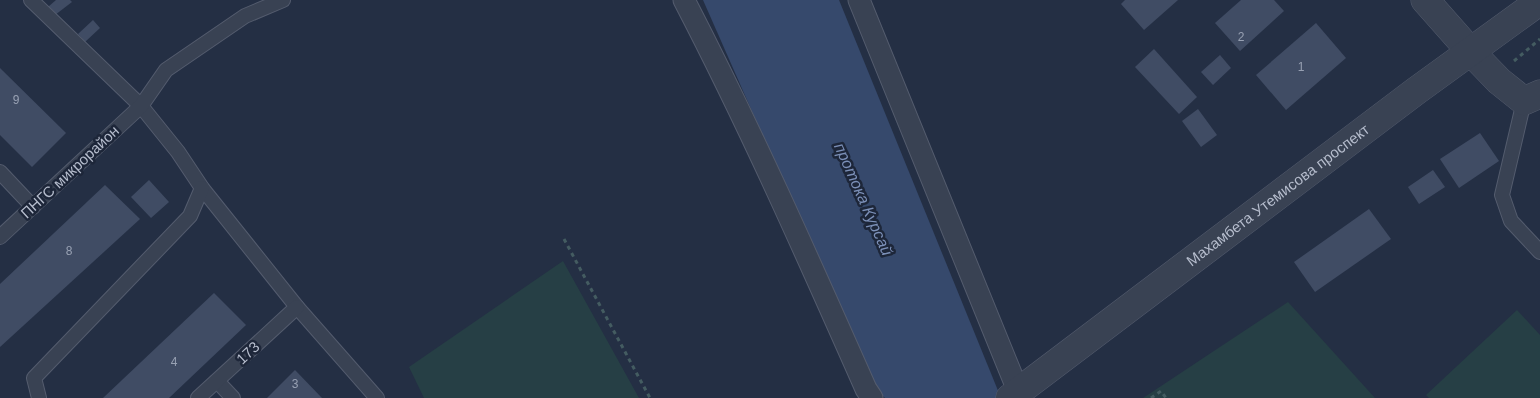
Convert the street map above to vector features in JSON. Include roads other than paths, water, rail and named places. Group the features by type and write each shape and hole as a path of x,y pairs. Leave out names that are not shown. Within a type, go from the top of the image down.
{"street":[{"path":"684,0 729,87 866,389 872,398"},
{"path":"859,0 1016,396"},
{"path":"1425,0 1499,81 1532,97"},
{"name":"Махамбета Утемисова проспект","path":"1016,396 1400,103 1540,1"}],"lane":[{"path":"31,0 141,106 178,152 202,188 297,307 376,398"},
{"name":"ПНГС микрорайон","path":"0,237 141,106 166,70 244,16 284,0"},
{"path":"1532,97 1502,194 1511,221 1540,252"},
{"path":"0,172 33,207"},
{"path":"39,398 34,378 190,216 202,188"},
{"name":"173","path":"198,398 297,307"},
{"path":"217,381 233,398"}],"water":[{"name":"протока Курсай","path":"703,0 839,0 1001,398 885,398 873,386"}]}
